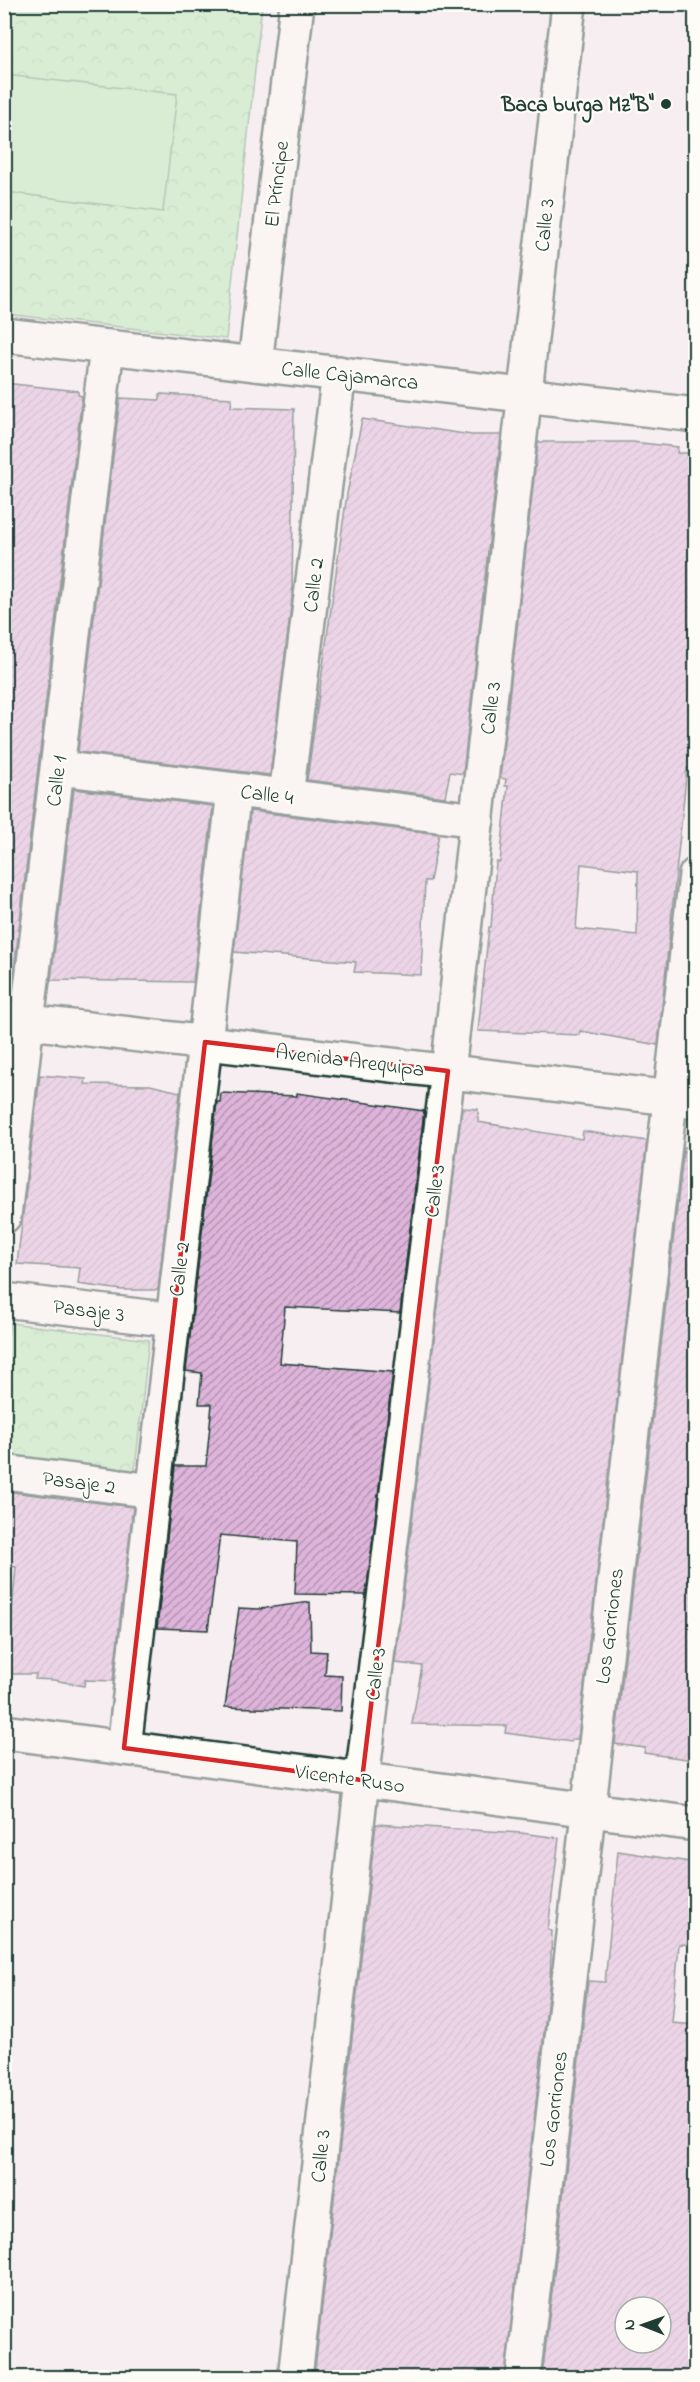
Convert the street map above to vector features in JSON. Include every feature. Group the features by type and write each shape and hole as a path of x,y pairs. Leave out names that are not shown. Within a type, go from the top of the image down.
{"street":[{"name":"El Príncipe","path":"255,364 297,4"},
{"name":"Calle 3","path":"296,2378 362,1780 448,1071 569,4"},
{"name":"Calle Cajamarca","path":"4,335 696,415"},
{"name":"Calle 1","path":"4,1216 16,1020 58,768 107,347"},
{"name":"Calle 2","path":"286,796 339,373"},
{"name":"Calle 4","path":"58,768 477,820"},
{"name":"Calle 2","path":"124,1748 234,790"},
{"name":"Los Gorriones","path":"523,2378 588,1810 683,1099 696,875"},
{"name":"Avenida Arequipa","path":"16,1020 683,1099"},
{"name":"Pasaje 3","path":"4,1300 173,1320"},
{"name":"Pasaje 2","path":"4,1472 154,1491"},
{"name":"Vicente Ruso","path":"4,1732 696,1824"}],"highlighted area":[{"path":"205,1042 448,1071 362,1780 124,1748"}],"green space":[{"path":"5,5 262,5 226,339 5,314"},
{"path":"5,75 177,94 163,212 5,192"},
{"path":"10,1323 149,1340 134,1478 5,1458 4,1361"}],"building":[{"path":"4,383 78,391 78,395 82,396 13,979 4,978"},
{"path":"160,394 232,398 231,407 294,409 292,599 270,775 78,752 120,398 160,400"},
{"path":"362,419 472,435 501,435 463,774 450,772 445,797 307,780 347,494"},
{"path":"538,442 632,442 678,447 677,453 696,453 696,724 692,769 687,768 658,1045 580,1031 580,1035 478,1031 489,927 491,927 496,862 500,862 508,786 505,786 506,779 500,778","holes":["581,864 638,871 637,935 576,929"]},
{"path":"74,789 213,806 193,982 51,980"},
{"path":"250,811 439,834 430,881 425,881 421,975 354,972 356,962 234,952"},
{"path":"40,1075 86,1079 85,1084 150,1085 180,1092 158,1290 122,1290 78,1284 80,1268 17,1264"},
{"path":"221,1093 297,1096 297,1093 424,1111 400,1313 285,1307 280,1363 393,1372 366,1595 295,1594 297,1542 220,1535 208,1630 157,1628 175,1466 206,1466 212,1404 199,1404 202,1373 186,1371 217,1102 220,1102"},
{"path":"462,1108 478,1109 478,1122 582,1139 583,1131 647,1141 578,1739 571,1739 571,1742 505,1733 506,1726 412,1724 422,1666 395,1663"},
{"path":"684,1147 696,1148 696,1744 693,1760 644,1753 645,1748 615,1744"},
{"path":"4,1491 133,1507 113,1681 85,1680 84,1686 35,1679 36,1674 6,1674 16,1567 4,1566"},
{"path":"310,1602 311,1651 327,1652 325,1675 342,1676 341,1711 225,1707 239,1608 259,1609"},
{"path":"376,1824 521,1833 559,1838 548,1930 552,1931 550,1979 505,2378 314,2378"},
{"path":"618,1851 696,1863 696,1945 679,1944 672,2023 696,2025 696,2378 542,2378 588,1981 605,1982"}],"place":[{"name":"Baca burga Mz\"B\"","path":"666,104"}]}
